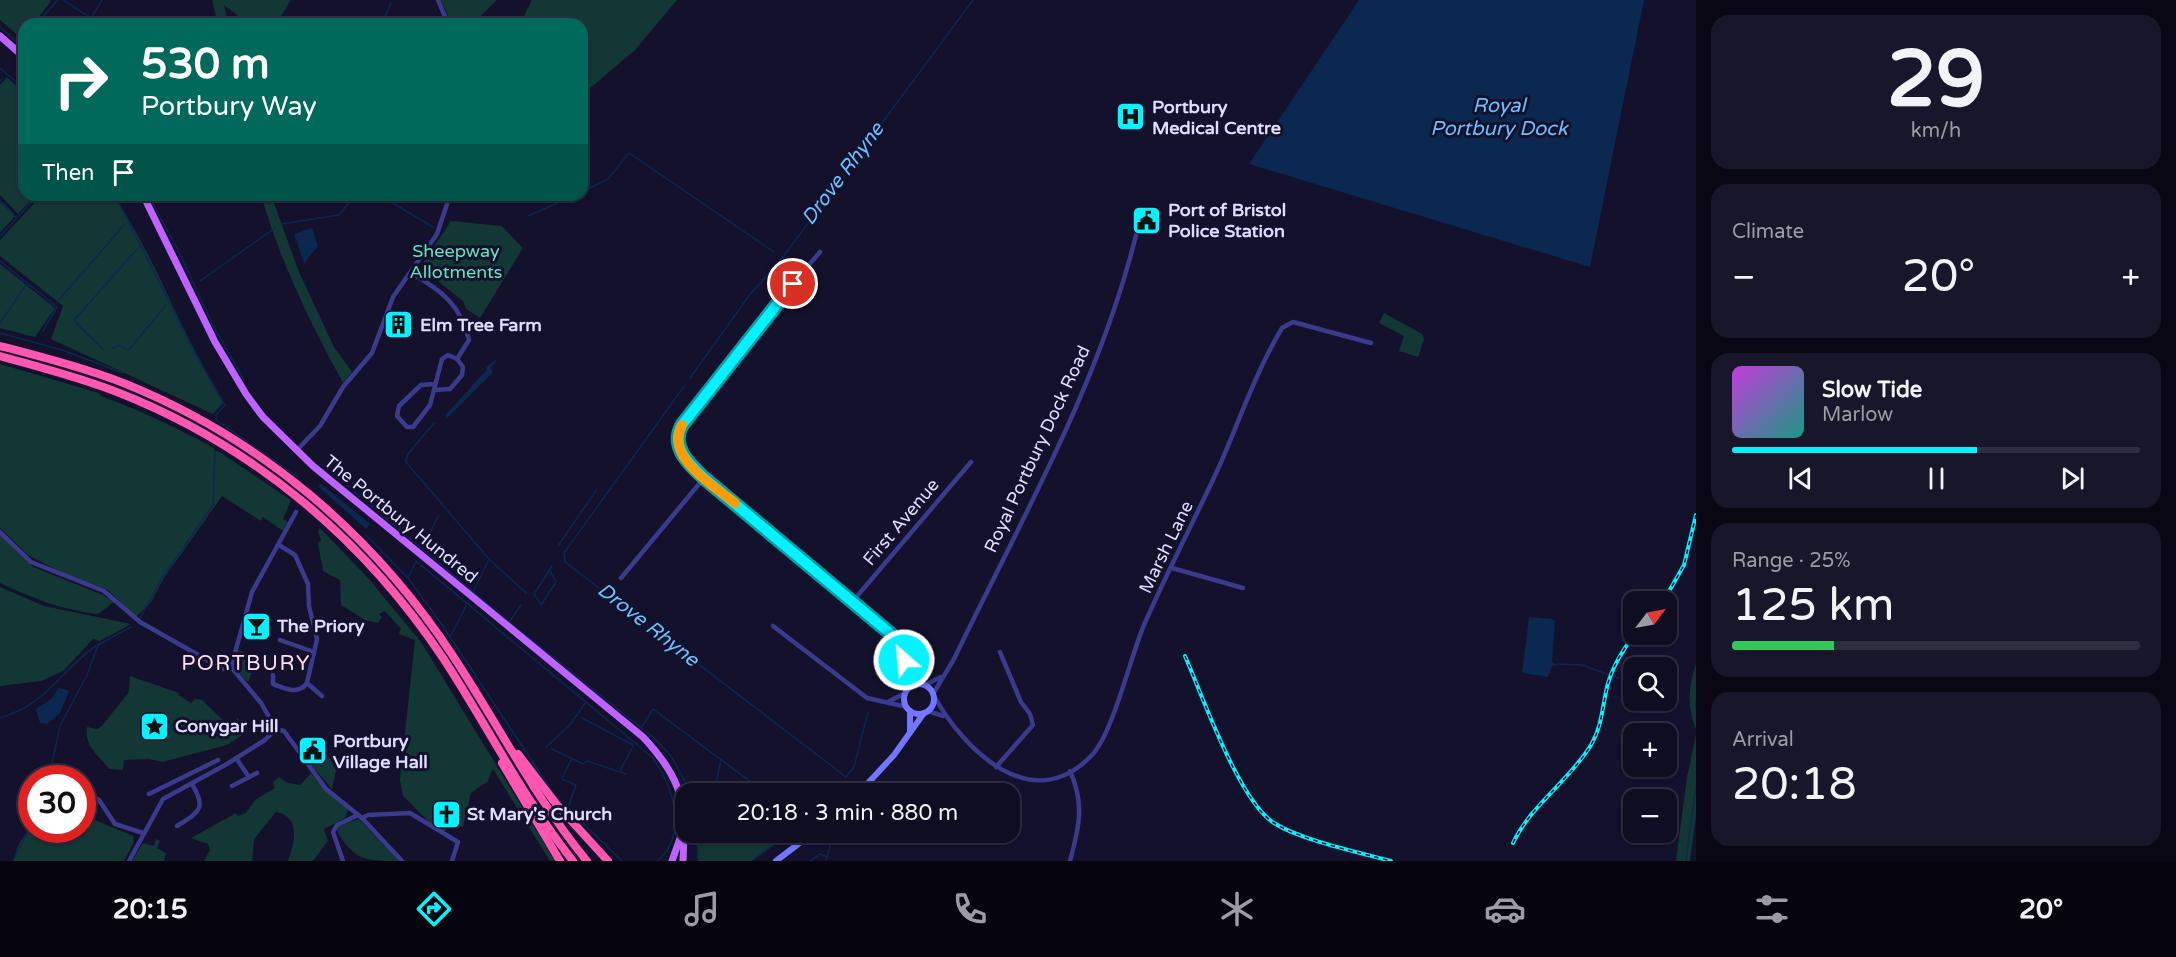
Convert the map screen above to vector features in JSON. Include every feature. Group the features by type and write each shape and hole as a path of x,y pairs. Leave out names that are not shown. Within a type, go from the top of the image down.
{"highway":[{"path":"0,346 94,373 155,397 208,423 289,478 353,532 396,579 452,654 550,813 587,861"},
{"path":"0,356 77,377 149,405 223,443 283,484 325,519 375,568 428,636 534,808 573,861"},
{"path":"475,710 507,774 560,861"},
{"path":"501,734 557,805 608,861"}],"main road":[{"path":"0,36 18,52"},
{"name":"The Portbury Hundred","path":"146,201 215,342 258,411 296,451 643,737 659,754 677,783"},
{"name":"The Portbury Hundred","path":"672,861 678,843"},
{"name":"The Portbury Hundred","path":"683,861 684,843"}],"street":[{"path":"438,0 446,18"},
{"path":"296,451 325,419 343,387 372,353 393,297 437,234 448,201"},
{"name":"Royal Portbury Dock Road","path":"933,695 954,659 1087,383 1116,309 1138,226"},
{"path":"820,252 765,316 679,430 679,448 684,457 704,478 891,634 904,660 922,685 933,695 945,718 969,745 996,767 1012,775 1032,779 1053,778 1070,771 1078,789 1081,815 1070,861"},
{"path":"411,273 441,291 457,308 469,340 457,359"},
{"name":"Marsh Lane","path":"1070,771 1092,756 1103,740 1144,625 1284,326 1293,322 1371,343"},
{"path":"434,387 425,414 413,427 407,427 397,416 399,406 421,385 434,387 450,389 460,378 463,367 457,359 448,355 442,359 434,387"},
{"name":"First Avenue","path":"853,601 970,462"},
{"path":"621,578 704,478"},
{"path":"231,667 252,592 296,512"},
{"path":"0,532 31,562 104,591 140,622 177,645 223,669 231,667"},
{"path":"273,675 273,684 291,690 303,688 307,683 317,634 310,610 306,576 296,555 279,544"},
{"path":"1172,567 1243,588"},
{"path":"773,626 862,695 945,718"},
{"path":"280,640 314,652"},
{"path":"996,767 1033,725 1000,652"},
{"path":"904,660 910,732"},
{"path":"231,667 261,703 276,729 284,731 326,789 360,816 402,861"},
{"path":"886,702 943,676"},
{"path":"307,683 322,696"},
{"path":"868,783 894,755 926,712 933,695"},
{"path":"129,861 163,799 262,742 276,729"},
{"path":"149,794 218,758"},
{"path":"236,758 249,777"},
{"path":"232,786 257,773"},
{"path":"177,826 195,818 198,810 201,800 192,784"},
{"path":"156,790 163,799"},
{"path":"96,798 115,824 143,833"},
{"path":"343,861 333,832 337,825 360,816 410,813 458,842 452,861"},
{"path":"776,861 800,843"}],"green space":[{"path":"0,0 51,1 38,18 18,18 18,35 0,20"},
{"path":"212,0 291,0 280,18 241,18 224,5 227,18 216,18"},
{"path":"441,0 497,0 478,18 448,18"},
{"path":"532,0 677,0 635,50 588,90 588,18 523,18"},
{"path":"7,77 18,87 18,201 30,201 18,214 0,195 0,85"},
{"path":"36,201 117,201 143,245 223,403 213,414 51,339 63,306 0,256 0,240"},
{"path":"263,201 273,201 299,272 334,347 352,372 343,383 297,291"},
{"path":"0,202 15,216 0,233"},
{"name":"Sheepway Allotments","path":"451,221 502,226 523,248 480,318 466,309 463,301 420,267"},
{"path":"0,264 55,308 35,337 0,328"},
{"path":"1384,313 1422,334 1424,339 1418,357 1399,351 1404,336 1379,323"},
{"path":"0,364 99,393 101,396 130,407 214,448 214,452 218,451 291,500 283,519 288,522 283,531 263,517 261,521 222,496 164,578 151,602 136,617 108,590 64,574 28,555 0,528"},
{"path":"320,528 368,578 421,642 555,861 550,861 493,769 488,781 471,793 463,827 451,825 443,832 436,829 403,796 400,780 415,640 399,634 401,629 385,611 379,614 382,617 378,623 365,620 341,605 340,580 323,571 318,543 321,540 318,531"},
{"path":"0,534 33,567 103,595 114,602 98,614 72,610 24,594 0,583"},
{"path":"0,587 44,606 131,624 100,641 93,639 63,671 41,681 0,686"},
{"path":"238,650 259,657 248,682 234,668"},
{"path":"1696,664 1696,729 1691,713 1690,697 1691,680"},
{"path":"130,676 179,693 178,695 191,703 195,699 202,700 229,726 238,718 247,732 227,745 162,762 149,759 124,760 123,770 109,769 90,745 87,727 97,729 102,726 129,692"},
{"path":"1696,735 1696,815 1690,861 1676,861 1687,777"},
{"path":"328,758 338,761 332,789 309,762"},
{"path":"311,773 324,789 348,809 345,818 324,829 328,841 313,861 288,861 294,839 293,825 290,819 276,812 254,839 252,861 204,861 210,850 208,844 191,838 236,813 238,816 246,813 255,800 275,788 273,782 279,777 288,783 300,785"},
{"path":"359,819 399,861 378,861 362,857 349,848 337,831 338,826"},
{"path":"96,820 133,836 134,842 124,861 13,861 19,844 96,843"},
{"path":"156,839 160,841 157,848 166,853 164,861 132,861 143,843 154,846"},
{"path":"697,843 776,843 751,861 698,861"}],"water":[{"name":"Royal Portbury Dock","path":"1359,0 1644,0 1590,267 1249,164"},
{"path":"312,228 318,246 304,263 294,234"},
{"path":"499,358 490,368 493,372 446,419 446,414 487,370 486,367"},
{"path":"321,484 370,524 366,529 318,486"},
{"path":"1529,617 1555,621 1552,662 1558,665 1552,666 1548,677 1522,673"},
{"path":"59,688 69,691 60,713 47,724 40,723 36,709 51,699"}],"waterway":[{"path":"42,18 58,0"},
{"path":"63,0 91,18 102,0"},
{"name":"Drove Rhyne","path":"690,378 751,293 777,265 973,0"},
{"path":"385,18 391,3"},
{"path":"0,27 18,43"},
{"path":"0,68 18,84"},
{"path":"588,189 608,179 629,153 774,252"},
{"path":"0,200 16,217"},
{"path":"0,236 32,201"},
{"path":"118,201 197,356 225,405 216,415 216,420 298,477"},
{"path":"151,201 176,246 213,325 244,380"},
{"path":"281,224 339,215 350,201"},
{"path":"389,201 433,227"},
{"path":"528,216 562,201"},
{"path":"58,301 124,225"},
{"path":"200,281 275,228"},
{"path":"103,349 75,322 75,319 137,249"},
{"path":"0,261 57,307 43,331"},
{"path":"0,323 26,285"},
{"path":"113,348 118,345 129,350 166,305"},
{"path":"0,333 62,350 123,373"},
{"name":"Drove Rhyne","path":"685,385 564,553 565,562 846,777 854,767 868,712"},
{"path":"434,423 408,454 406,462 489,559 526,593"},
{"path":"140,618 163,577 213,505 215,450"},
{"path":"344,483 509,622 654,738 671,756 686,783"},
{"path":"558,546 597,489"},
{"path":"423,548 438,516"},
{"path":"366,535 408,578 438,619 556,797 622,861"},
{"path":"474,590 489,559"},
{"path":"408,578 416,561 652,757 660,768 671,795 675,824 673,838 667,850 657,861"},
{"path":"550,571 556,582 541,605 534,594 552,566"},
{"path":"450,637 467,604"},
{"path":"510,621 521,605"},
{"path":"52,765 60,726 87,675 98,645 131,627"},
{"path":"0,718 36,700 96,646"},
{"path":"1557,664 1582,665 1618,678"},
{"path":"1696,702 1696,709"},
{"path":"546,747 570,725 585,703"},
{"path":"641,728 653,709 752,783"},
{"path":"582,718 633,745"},
{"path":"620,771 633,746"},
{"path":"552,749 583,764 587,761 626,774"},
{"path":"716,783 721,759"},
{"path":"568,808 576,785 562,779 571,760"},
{"path":"1686,861 1696,785"},
{"path":"13,861 22,843"},
{"path":"697,843 698,861"},
{"path":"826,861 831,843"},
{"path":"751,861 775,844"},
{"path":"810,861 820,854 827,857"}],"railway":[{"path":"1669,591 1684,565 1696,515"},
{"path":"1513,843 1530,817 1591,745 1599,726 1610,676 1627,645"},
{"path":"1185,656 1223,747 1248,793 1261,811 1274,823 1300,835 1391,861"}],"slow traffic":[{"path":"682,425 679,430 679,448 688,464 735,503"}],"place":[{"name":"Portbury Medical Centre","path":"1131,117"},
{"name":"Port of Bristol Police Station","path":"1147,220"},
{"name":"Elm Tree Farm","path":"399,325"},
{"name":"The Priory","path":"256,626"},
{"name":"Conygar Hill","path":"154,726"},
{"name":"Portbury Village Hall","path":"312,751"},
{"name":"St Mary's Church","path":"446,814"}],"district":[{"name":"PORTBURY","path":"246,663"}],"route":[{"path":"793,284 765,316 682,425 679,430 679,448 688,464 891,634 904,660"}]}
